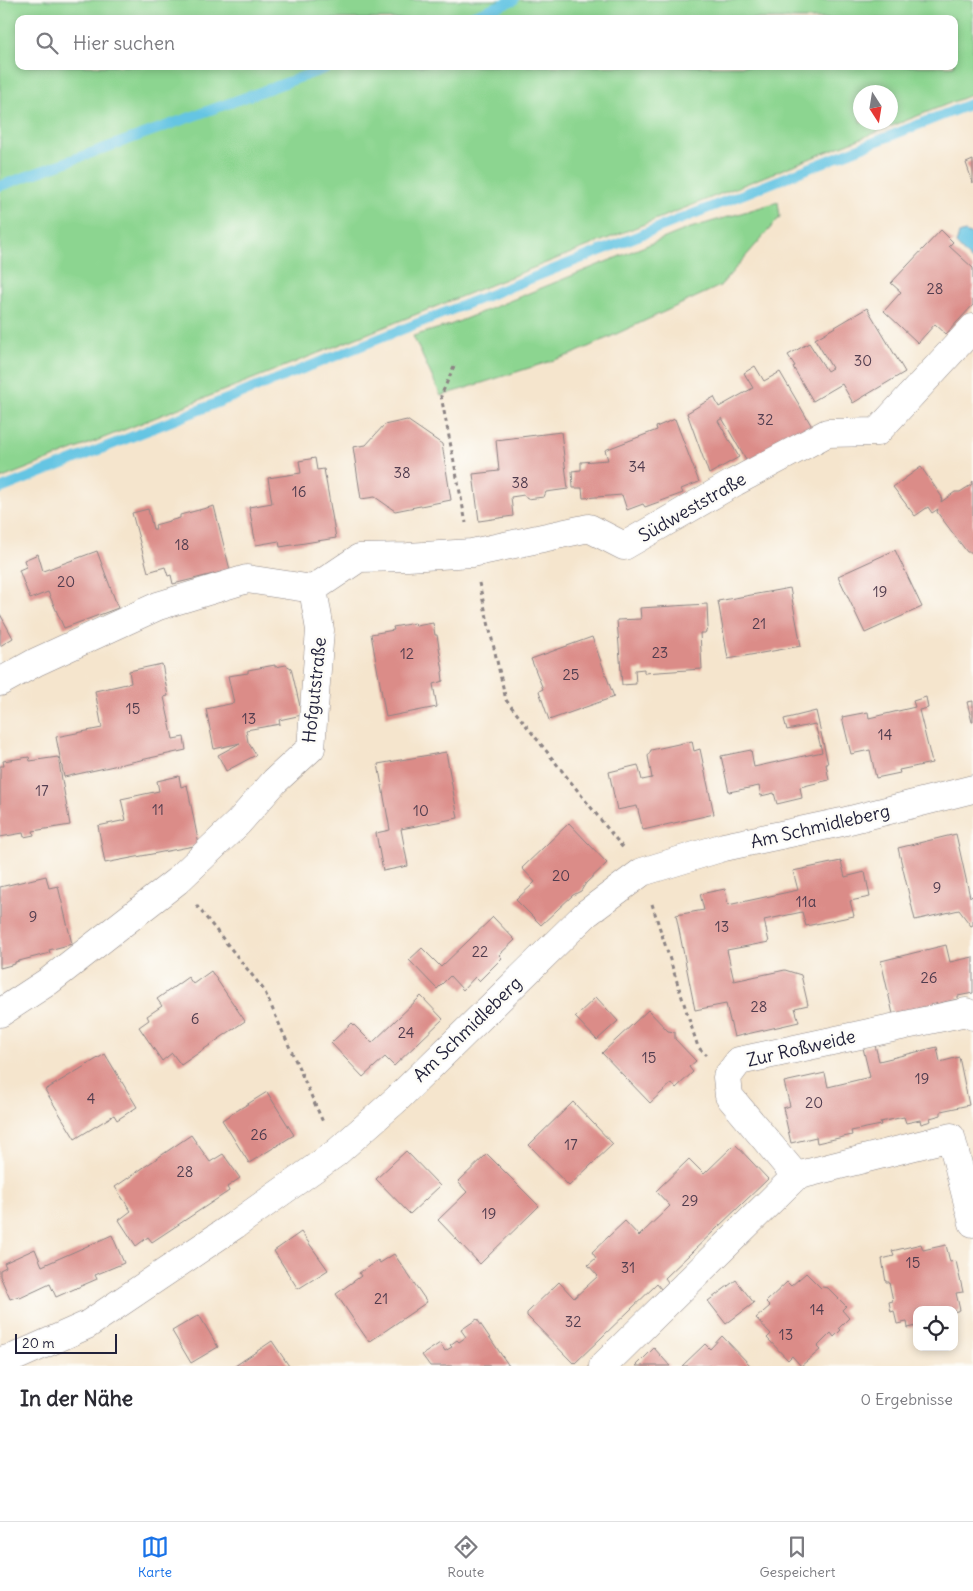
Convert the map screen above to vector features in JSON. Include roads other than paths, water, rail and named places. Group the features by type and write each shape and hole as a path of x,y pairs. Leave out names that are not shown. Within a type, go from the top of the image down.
{"street":[{"name":"Südweststraße","path":"313,589 359,558 408,558 472,553 590,528 624,546 735,482 828,433 877,432 973,328"},
{"path":"0,682 36,662 158,606 247,579 313,589"},
{"name":"Hofgutstraße","path":"0,1013 49,982 177,881 310,748 320,630 313,589"},
{"name":"Am Schmidleberg","path":"0,1360 15,1357 87,1324 235,1225 336,1153 397,1099 587,913 642,872 724,847 842,822 973,789"},
{"name":"Zur Roßweide","path":"796,1176 729,1096 726,1077 739,1061 966,1012 973,1016"},
{"path":"603,1366 796,1176 951,1138 973,1223"}],"water":[{"path":"965,232 973,235 973,262 956,244 959,234"}],"waterway":[{"path":"474,15 514,0"},
{"path":"0,186 321,70"},
{"path":"0,489 973,103"}]}
